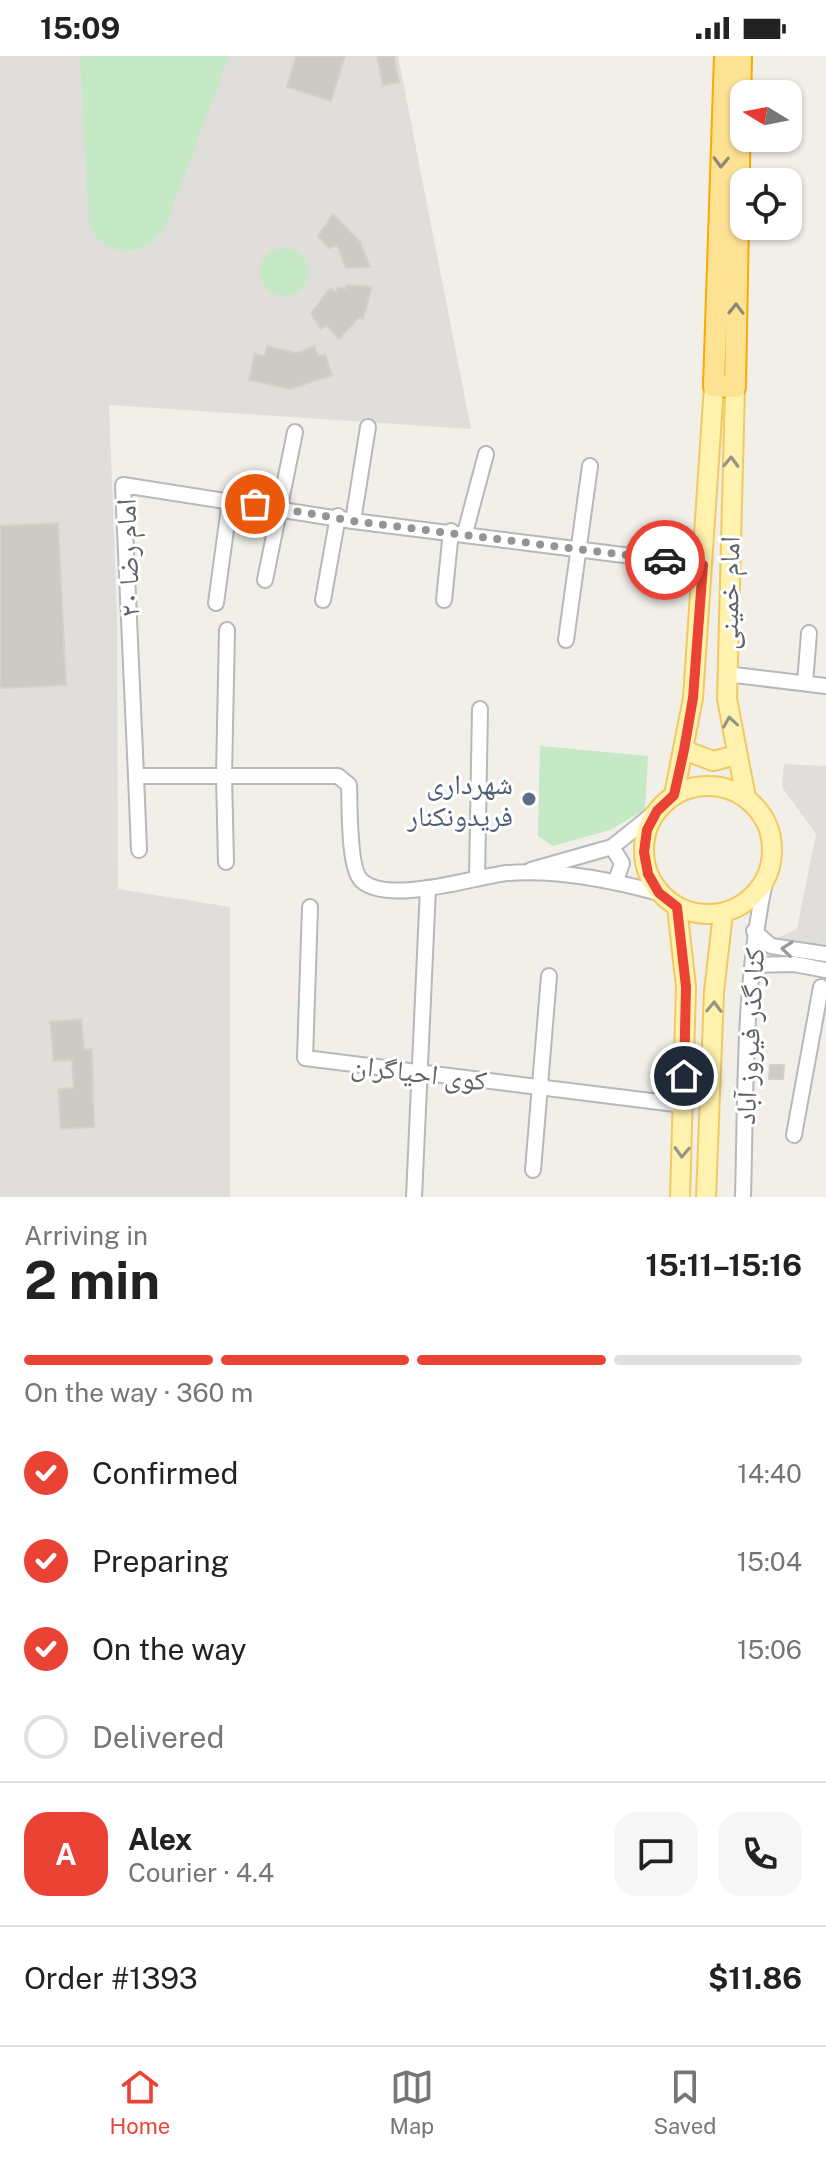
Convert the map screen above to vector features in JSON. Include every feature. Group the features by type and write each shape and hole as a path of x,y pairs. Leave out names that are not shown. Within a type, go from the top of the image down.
{"highway":[{"path":"725,56 714,386 735,387 742,62"}],"main road":[{"name":"امام خمینی","path":"674,795 693,698 714,386"},
{"name":"امام خمینی","path":"735,387 726,674 746,798"},
{"path":"684,750 713,761 737,755"},
{"path":"703,786 732,791 746,798 761,814 770,834 772,856 766,877 755,893 723,913 692,913 677,907 659,893 648,874 644,852 647,830 657,811 674,795 703,786"},
{"path":"677,907 684,955 680,1197"},
{"path":"706,1197 717,964 723,913"},
{"path":"684,955 705,950 717,964"}],"street":[{"path":"353,521 368,427"},
{"path":"265,580 295,432"},
{"path":"444,600 458,532 486,454"},
{"path":"566,640 590,466"},
{"name":"امام رضا ۲۰","path":"136,776 123,485 338,516 353,521 703,565"},
{"path":"216,603 230,500"},
{"path":"323,600 338,516"},
{"path":"226,862 227,630"},
{"path":"805,683 809,633"},
{"path":"726,674 826,686"},
{"path":"477,878 480,709"},
{"path":"139,850 136,776 333,775 349,785 354,872 359,879 378,888 428,888 523,872 612,847 657,811"},
{"path":"612,847 622,863 616,881"},
{"path":"523,872 616,881 659,893"},
{"name":"کنارگذر فیروز آباد","path":"743,1197 747,1023 754,965 754,931 766,877"},
{"path":"414,1197 428,888"},
{"name":"کوی احیاگران","path":"310,907 305,1058 683,1105"},
{"path":"754,931 771,946 826,954"},
{"path":"754,965 794,964 826,970"},
{"path":"533,1170 549,976"},
{"path":"794,1135 821,987"},
{"path":"810,1053 826,1055"}],"shaded area":[{"path":"0,56 398,56 471,429 109,405 117,614 118,889 230,907 230,1197 0,1197"},
{"path":"784,764 826,766 826,949 773,940 797,929 816,834 782,787"}],"green space":[{"path":"80,56 229,56 166,224 159,235 139,249 128,251 106,245 96,237 89,225"},
{"path":"284,248 301,255 308,272 301,289 284,296 267,289 260,272 267,255"},
{"path":"540,746 648,756 645,810 610,830 553,846 538,836"}],"building":[{"path":"296,56 345,56 331,101 287,87"},
{"path":"377,56 394,56 399,82 383,85"},
{"path":"333,214 360,242 370,267 346,268 337,245 329,248 318,236"},
{"path":"347,285 372,287 363,320 359,317 339,339 326,325 321,329 311,313 330,288 336,292 338,287 346,289"},
{"path":"267,346 296,353 314,346 318,356 325,354 332,375 290,389 249,380 255,354 265,356"},
{"path":"58,523 66,685 0,688 0,526"},
{"path":"81,1019 84,1050 92,1049 94,1127 61,1129 58,1089 74,1088 72,1060 54,1061 50,1022"},
{"path":"770,1065 784,1065 783,1079 769,1079"}],"way so far":[{"path":"255,504 353,521 665,560"}],"place":[{"name":"شهرداری فریدونکنار","path":"529,799"}],"route":[{"path":"665,560 703,565 693,698 684,750 674,795 657,811 647,830 644,852 648,874 659,893 677,907 686,987 684,1076"}]}
